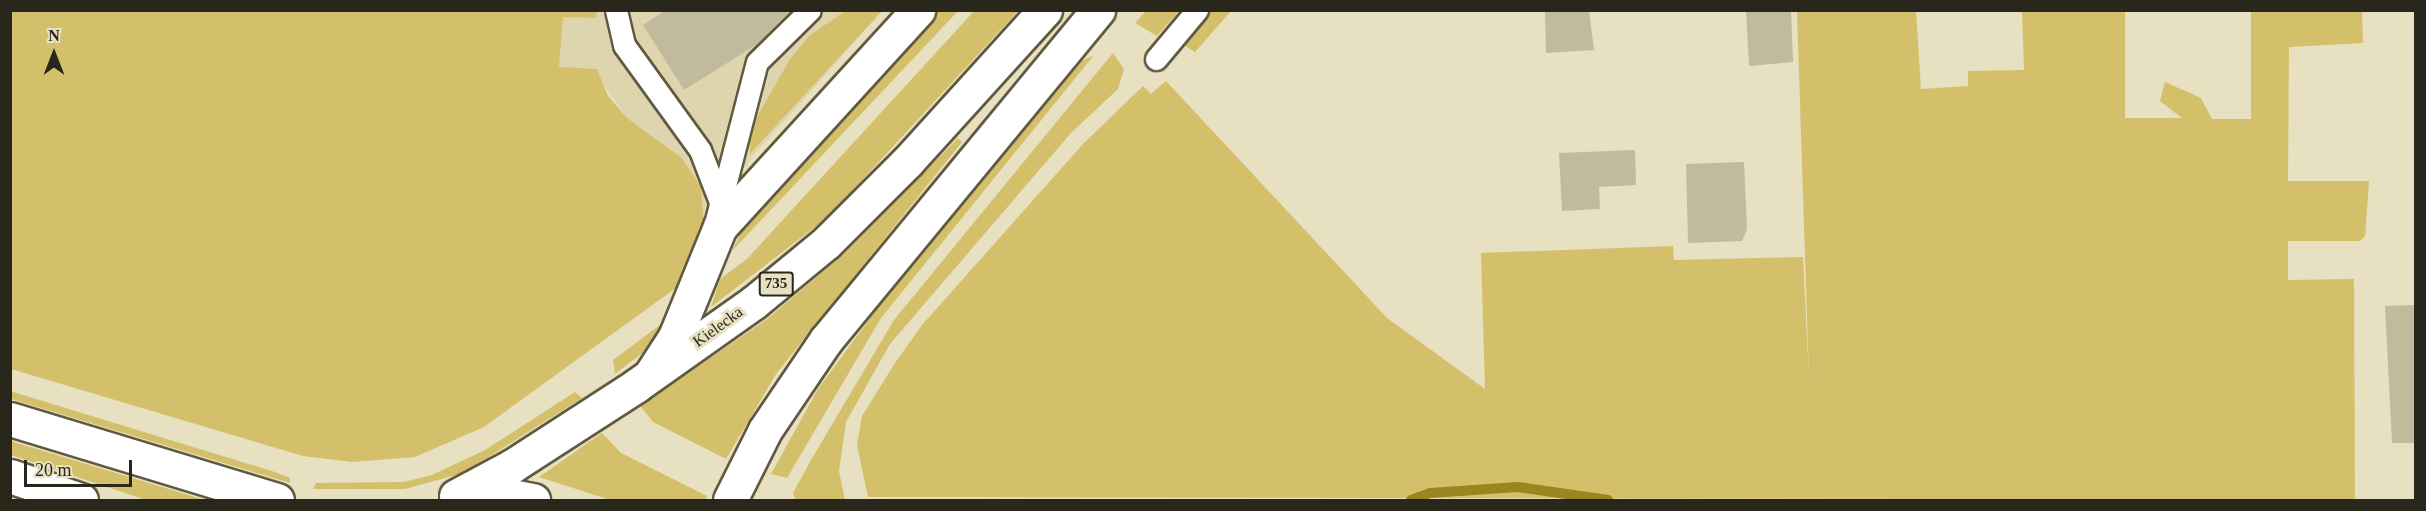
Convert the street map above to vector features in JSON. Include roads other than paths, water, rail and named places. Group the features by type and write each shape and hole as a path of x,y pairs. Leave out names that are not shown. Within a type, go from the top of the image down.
{"main road":[{"path":"651,374 675,337 710,245 720,227 918,10"},
{"name":"Kielecka","path":"452,498 512,466 651,374 753,303 826,243 1045,10"},
{"path":"737,494 765,430 826,340 1098,10"},
{"path":"10,420 277,501"},
{"path":"10,476 81,501"},
{"path":"452,498 496,493 533,501"}],"lane":[{"path":"615,10 624,45 699,150 721,203"},
{"path":"710,245 757,62 810,10"},
{"path":"1156,59 1197,10"}],"waterway":[{"path":"1411,500 1430,493 1518,487 1608,500"}]}
